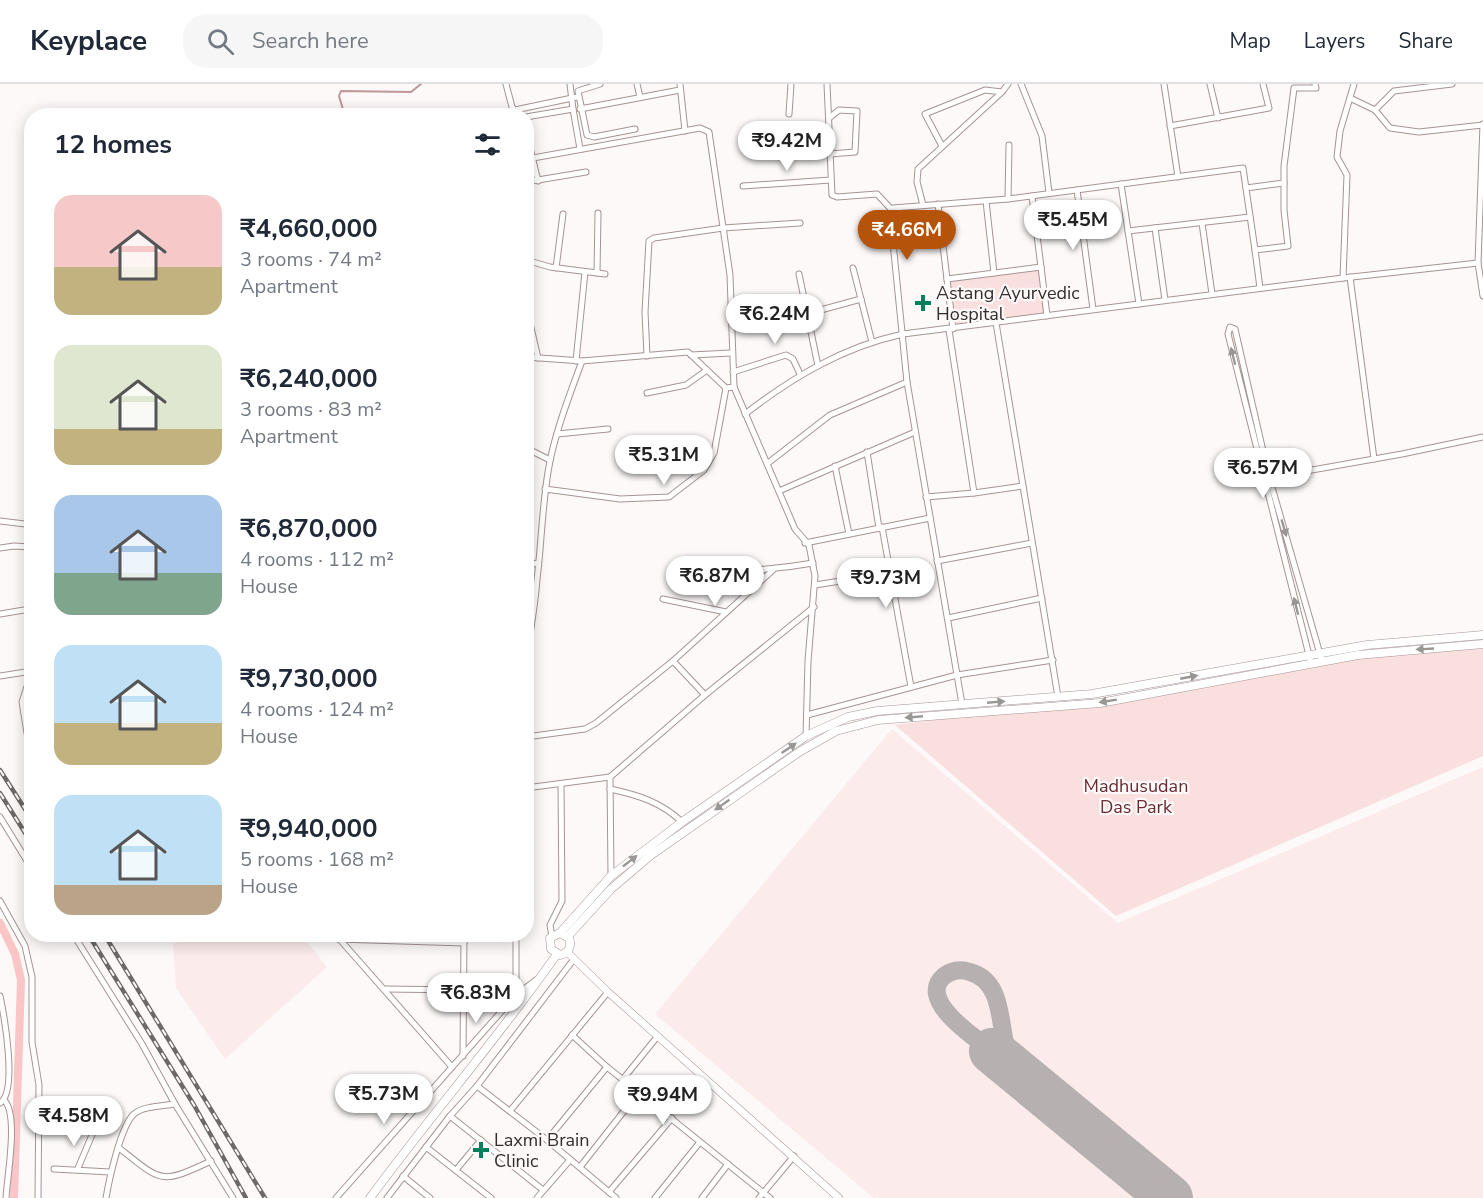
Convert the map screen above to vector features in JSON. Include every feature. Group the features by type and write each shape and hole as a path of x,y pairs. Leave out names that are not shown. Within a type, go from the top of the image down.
{"main road":[{"path":"560,935 611,876 682,822 806,736 849,717 877,711 1122,690 1321,657 1483,635"},
{"path":"1321,657 1483,644"},
{"path":"556,954 549,946 651,855 799,752 836,731 878,720 1100,703 1310,659"},
{"path":"370,1198 417,1135 512,1018 556,954 567,952 571,945 560,935"}],"street":[{"path":"506,84 513,108"},
{"path":"570,84 577,109 580,149"},
{"path":"575,98 579,88 600,84"},
{"path":"637,84 640,97"},
{"path":"789,114 790,84"},
{"path":"827,84 832,195 837,198 877,194 892,210"},
{"path":"923,205 917,182 918,169 1008,84"},
{"path":"1022,84 1042,136 1049,194"},
{"path":"1164,84 1178,177"},
{"path":"1210,84 1218,118"},
{"path":"1170,126 1269,108 1263,84"},
{"path":"1255,250 1288,246 1284,183 1294,88 1316,88 1316,84"},
{"path":"1354,84 1340,131 1337,157 1347,175 1347,277 1374,459"},
{"path":"1375,110 1394,91 1452,84"},
{"path":"534,116 640,97 680,87 685,131"},
{"path":"942,146 925,114 985,90 1002,92"},
{"path":"525,108 575,98"},
{"path":"1350,98 1375,110 1390,128 1419,132 1483,125 1478,263 1483,296"},
{"path":"577,109 585,132 589,136 634,129"},
{"path":"829,118 839,110 857,111 855,152 830,154"},
{"path":"534,158 700,128 709,132 730,275 734,387 795,529 809,545 813,563 815,585 808,661 806,736"},
{"path":"1008,199 1009,145"},
{"path":"534,163 538,181"},
{"path":"892,210 923,205 1008,199 1243,168 1260,288"},
{"path":"534,181 586,172"},
{"path":"743,186 831,180"},
{"path":"1246,188 1284,183"},
{"path":"1121,184 1139,304"},
{"path":"1077,190 1093,309"},
{"path":"1032,196 1047,316"},
{"path":"986,201 994,273"},
{"path":"938,204 951,330 974,494"},
{"path":"892,210 890,213 907,382 962,705"},
{"path":"597,273 598,213"},
{"path":"556,268 563,214"},
{"path":"1128,231 1250,217"},
{"path":"647,356 645,312 649,241 654,238 723,228 800,223"},
{"path":"1202,223 1212,294"},
{"path":"1155,228 1165,300"},
{"path":"534,262 556,268 605,274"},
{"path":"745,414 787,381 872,342 903,334 951,330 1093,309 1347,277 1478,263"},
{"path":"947,279 1041,267"},
{"path":"853,268 872,342"},
{"path":"534,598 550,460 579,361 585,272"},
{"path":"799,274 818,366"},
{"path":"806,314 861,299"},
{"path":"996,323 1058,696"},
{"path":"1310,659 1228,334 1230,327 1235,329 1266,478 1321,657"},
{"path":"534,341 538,358"},
{"path":"534,358 579,361 684,352 691,355 726,388"},
{"path":"691,355 731,353"},
{"path":"733,372 786,355 794,359 800,375"},
{"path":"647,393 686,385 707,370"},
{"path":"768,463 830,415 907,382"},
{"path":"726,388 734,387"},
{"path":"545,489 620,499 669,497 704,470 714,453 726,388"},
{"path":"557,434 608,429"},
{"path":"779,491 915,432"},
{"path":"1266,478 1483,437"},
{"path":"534,452 550,460"},
{"path":"867,452 911,687"},
{"path":"835,466 849,534"},
{"path":"926,497 974,494 1023,486"},
{"path":"805,543 930,518"},
{"path":"0,521 24,525"},
{"path":"937,561 1032,543"},
{"path":"0,548 24,547"},
{"path":"534,564 538,563"},
{"path":"680,570 715,573 773,570 813,563"},
{"path":"534,736 585,729 596,723 673,661 773,570"},
{"path":"815,585 891,573"},
{"path":"948,618 1042,598"},
{"path":"663,599 726,612"},
{"path":"534,787 610,777 705,695 814,607"},
{"path":"0,614 24,610"},
{"path":"807,715 957,675 1053,660"},
{"path":"673,661 705,695"},
{"path":"0,676 24,672"},
{"path":"24,696 22,702 24,715"},
{"path":"610,777 611,876"},
{"path":"560,935 550,925 562,901 561,784"},
{"path":"610,789 651,800 669,809 682,822"},
{"path":"0,816 24,856"},
{"path":"0,901 2,909 26,946 32,977 32,1042 39,1085 38,1198"},
{"path":"78,942 142,1044 175,1104 233,1198"},
{"path":"341,942 386,989 452,1067"},
{"path":"443,942 464,943 463,1057"},
{"path":"516,942 516,995"},
{"path":"567,952 657,1037 794,1156 835,1197"},
{"path":"387,1198 450,1116 477,1086 574,959"},
{"path":"336,1198 516,995 543,974"},
{"path":"386,989 464,990"},
{"path":"510,1110 608,992"},
{"path":"0,996 8,1038 8,1085 2,1102 9,1105 12,1120 6,1198"},
{"path":"572,1035 770,1198"},
{"path":"623,1079 657,1037"},
{"path":"547,1140 607,1066"},
{"path":"477,1086 510,1110 616,1198"},
{"path":"580,1167 639,1092"},
{"path":"106,1198 110,1172 128,1121 134,1114 175,1104"},
{"path":"450,1116 543,1190"},
{"path":"609,1192 672,1118"},
{"path":"78,1168 92,1135"},
{"path":"456,1170 481,1140"},
{"path":"655,1198 700,1142"},
{"path":"426,1147 491,1198"},
{"path":"119,1148 154,1176 162,1178 180,1176 211,1161"},
{"path":"759,1198 794,1156"},
{"path":"537,1198 570,1160"},
{"path":"702,1198 729,1164"},
{"path":"54,1169 78,1168 110,1172"},
{"path":"403,1176 430,1198"}],"shaded area":[{"path":"892,729 1118,923 1483,767 1483,1198 874,1198 655,1014"},
{"path":"178,942 307,942 327,967 225,1059 176,988 173,944"}],"green space":[{"path":"1040,270 1046,315 954,329 948,279"},
{"name":"Madhusudan Das Park","path":"1483,644 1483,756 1116,916 895,725 1170,690 1311,663"}],"waterway":[{"path":"343,108 339,96 341,91 411,92 421,84"},
{"path":"0,923 15,954 21,980 14,1198"}],"taxiway":[{"path":"992,1051 962,1028 943,1007 937,996 937,986 947,974 967,971 981,977 989,985 995,995 1010,1059 1038,1089"}],"runway":[{"path":"992,1051 1170,1198"}],"railway":[{"path":"0,770 24,808"},
{"path":"0,793 24,831"},
{"path":"93,942 194,1105 246,1198"},
{"path":"109,942 265,1198"}],"place":[{"name":"Astang Ayurvedic Hospital","path":"923,303"},
{"name":"Laxmi Brain Clinic","path":"481,1150"}]}
